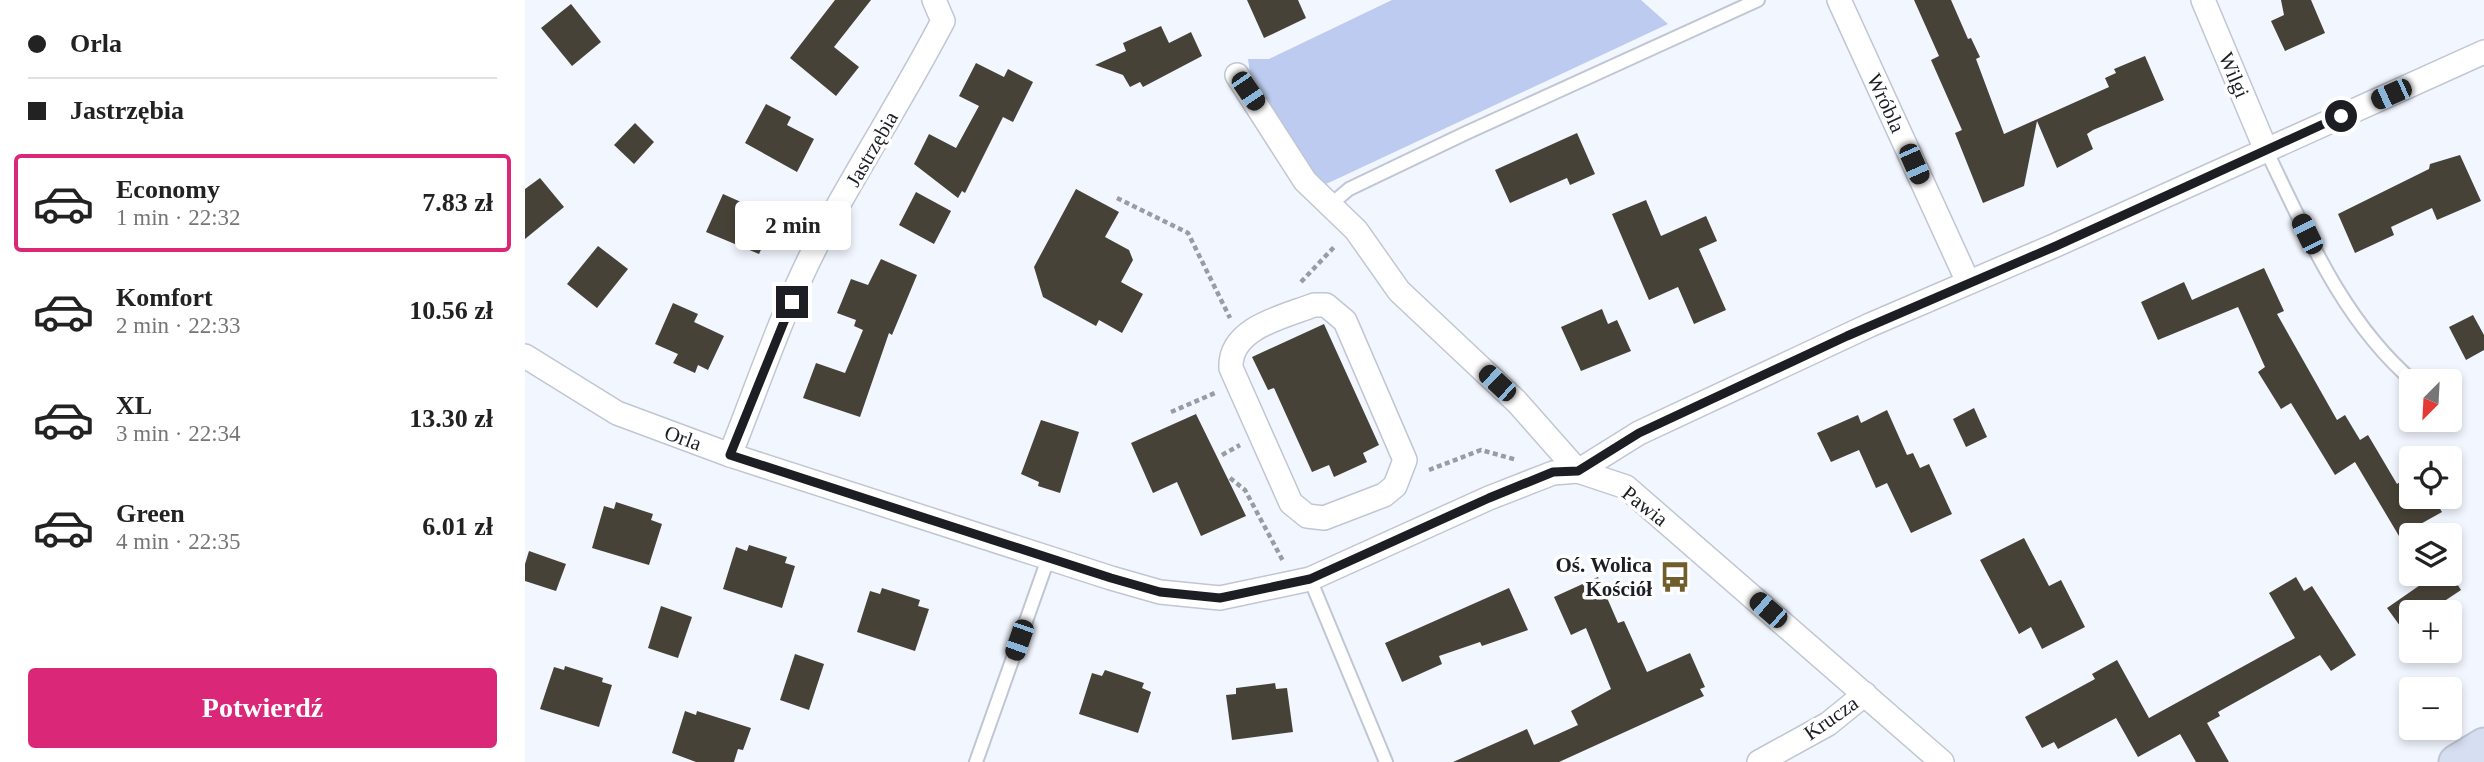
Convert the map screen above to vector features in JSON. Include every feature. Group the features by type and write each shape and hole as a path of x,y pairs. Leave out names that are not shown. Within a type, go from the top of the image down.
{"street":[{"name":"Jastrzębia","path":"730,455 781,326 824,231 943,21 934,0"},
{"name":"Wróbla","path":"1839,0 1968,282"},
{"name":"Wilgi","path":"2203,0 2266,150"},
{"name":"Orla","path":"525,356 617,413 730,455 1048,559 1160,592 1220,598 1310,579 1553,472 1578,471 1639,433 1968,282 2484,52"},
{"path":"1237,75 1305,181 1356,230 1399,290 1517,402 1578,471"},
{"path":"1314,305 1326,305 1345,321 1405,460 1395,486 1384,495 1324,518 1307,516 1297,510 1286,494 1231,368 1230,355 1244,335 1314,305"},
{"name":"Pawia","path":"1578,471 1626,487 1942,762"},
{"name":"Krucza","path":"1759,762 1828,724 1865,694"},
{"path":"2456,762 2484,746"}],"lane":[{"path":"1329,206 1349,189 1758,0"},
{"path":"2266,150 2327,276 2399,370"},
{"path":"976,762 1048,559"},
{"path":"1310,579 1387,762"}],"path":[{"path":"1117,198 1188,233 1231,321 1244,335"},
{"path":"1288,315 1286,299 1332,248 1356,230"},
{"path":"1171,412 1237,383"},
{"path":"1402,472 1420,473 1481,450 1499,453 1518,461"},
{"path":"1230,478 1245,490 1283,561"}],"shaded area":[{"path":"1392,0 1641,0 1668,24 1326,184 1318,182 1251,79 1248,59 1269,59"}],"building":[{"path":"835,0 871,0 834,47 859,67 836,96 790,58"},
{"path":"1247,0 1298,0 1306,18 1264,38"},
{"path":"1914,0 1951,0 1968,39 1971,38 1980,57 1976,59 2004,134 2109,87 2105,78 2116,73 2114,69 2145,56 2164,100 2093,130 2087,134 2093,149 2057,168 2037,121 2024,186 1983,203 1955,133 1962,130 1931,60 1939,56"},
{"path":"2281,0 2311,0 2325,33 2285,51 2271,21 2284,15"},
{"path":"571,4 601,42 572,66 541,28"},
{"path":"1161,26 1169,43 1191,32 1202,56 1143,87 1140,82 1130,87 1123,75 1095,65 1126,51 1123,43"},
{"path":"976,63 1004,77 1008,69 1033,82 1013,122 1003,117 965,193 962,191 958,198 914,164 929,134 956,148 979,106 959,96"},
{"path":"766,104 791,117 787,125 814,139 797,172 745,143"},
{"path":"635,123 654,142 634,164 614,145"},
{"path":"1577,133 1595,174 1570,185 1567,178 1510,203 1495,170"},
{"path":"2460,155 2481,201 2437,220 2432,208 2391,227 2394,235 2355,253 2338,214 2429,169 2430,164"},
{"path":"540,178 564,207 525,239 525,189"},
{"path":"1076,189 1119,212 1105,237 1129,250 1133,260 1121,282 1143,294 1122,333 1099,320 1096,326 1043,297 1034,267"},
{"path":"916,192 951,211 934,244 899,225"},
{"path":"723,194 750,206 752,201 778,213 759,254 706,232"},
{"path":"1646,200 1661,236 1706,216 1717,241 1699,249 1726,310 1694,324 1678,287 1649,300 1612,214"},
{"path":"598,246 628,269 597,308 567,284"},
{"path":"881,259 917,275 892,335 889,333 860,417 803,398 816,363 845,373 863,330 854,326 856,320 837,313 851,279 868,285"},
{"path":"2264,268 2284,311 2277,314 2337,420 2345,415 2360,440 2368,435 2397,484 2399,483 2399,509 2440,509 2442,512 2422,523 2399,523 2399,536 2355,462 2335,475 2291,403 2281,409 2258,372 2265,367 2238,307 2158,340 2141,302 2184,282 2192,300"},
{"path":"673,303 698,314 694,322 724,336 708,370 698,365 695,373 673,363 678,354 655,344"},
{"path":"1602,309 1608,324 1617,320 1631,351 1581,371 1561,327"},
{"path":"2473,315 2484,335 2484,350 2466,360 2449,327"},
{"path":"1324,324 1379,445 1363,453 1367,462 1334,477 1329,465 1312,472 1274,388 1268,390 1252,357"},
{"path":"1974,408 1987,437 1966,447 1953,419"},
{"path":"1887,410 1907,455 1913,453 1920,468 1929,464 1952,514 1911,533 1887,483 1876,488 1859,450 1831,462 1817,433 1858,415 1861,423"},
{"path":"1196,414 1246,516 1201,536 1177,482 1153,493 1131,443"},
{"path":"1041,420 1079,432 1060,493 1038,486 1039,482 1021,474"},
{"path":"616,502 653,514 651,520 662,524 649,565 592,548 604,506 614,509"},
{"path":"2024,538 2049,586 2061,580 2085,627 2042,649 2031,627 2019,634 1980,560"},
{"path":"749,545 787,557 785,563 795,566 782,608 723,589 736,547 747,551"},
{"path":"529,551 566,564 556,591 525,581 525,564"},
{"path":"1598,577 1618,623 1624,621 1647,672 1690,653 1705,687 1700,689 1704,696 1559,762 1453,762 1527,729 1534,745 1578,725 1571,711 1611,689 1586,628 1571,635 1554,597"},
{"path":"2296,577 2304,591 2312,586 2356,655 2331,671 2320,655 2218,712 2220,716 2207,723 2229,762 2196,762 2180,734 2138,757 2116,718 2058,749 2054,742 2042,748 2025,717 2095,679 2092,674 2117,660 2149,718 2295,638 2269,593"},
{"path":"2419,586 2458,586 2461,590 2446,600 2399,600 2399,624 2387,608"},
{"path":"882,588 920,600 918,606 929,609 915,651 857,632 870,591 880,594"},
{"path":"1509,588 1528,630 1482,646 1480,642 1439,656 1442,664 1402,682 1385,643"},
{"path":"661,606 692,617 678,658 648,648"},
{"path":"795,654 824,664 809,710 780,700"},
{"path":"565,666 603,678 602,682 612,685 599,727 540,709 554,667 564,670"},
{"path":"1105,670 1144,683 1142,688 1151,692 1138,733 1079,714 1092,673 1102,676"},
{"path":"1275,683 1276,689 1287,688 1293,732 1232,740 1226,695 1236,694 1236,688"},
{"path":"685,711 696,715 697,711 751,728 743,750 738,749 734,762 696,762 672,753"}],"place":[{"name":"Oś. Wolica Kościół","path":"1675,577"}],"route":[{"path":"792,302 730,455 1111,578 1160,592 1220,598 1310,579 1397,537 1553,472 1578,471 1639,433 1847,336 2056,246 2341,116"}]}
